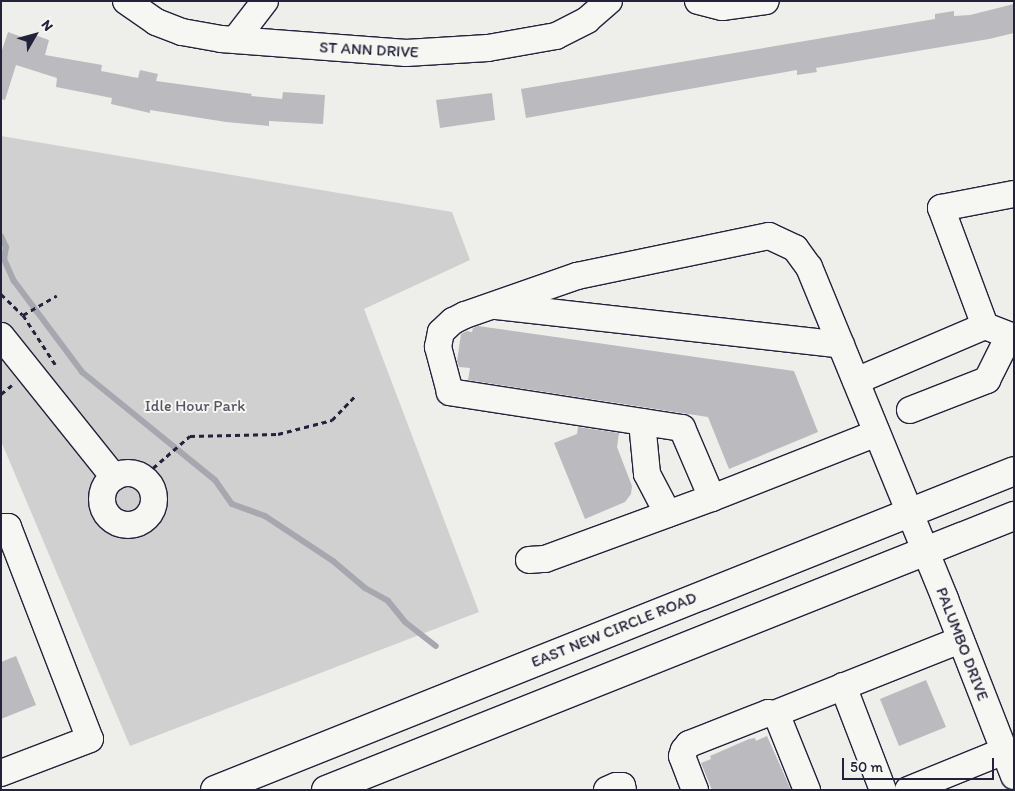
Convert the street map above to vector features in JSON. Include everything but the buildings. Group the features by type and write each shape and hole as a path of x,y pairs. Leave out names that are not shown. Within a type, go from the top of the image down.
{"highway":[{"name":"EAST NEW CIRCLE ROAD","path":"215,790 1014,471"},
{"path":"326,790 1014,516"}],"street":[{"name":"ST ANN DRIVE","path":"126,1 156,22 182,32 235,40 406,54 488,48 556,36 587,20 609,1"},
{"path":"235,40 265,1"},
{"path":"698,1 722,7 766,1"},
{"path":"986,326 940,208 1014,194"},
{"name":"PALUMBO DRIVE","path":"642,422 450,392 438,347 441,332 453,321 488,306 577,276 769,236 795,248 809,267 910,513 1014,776"},
{"path":"488,306 840,346"},
{"path":"856,381 986,326 1012,336 987,380 910,410"},
{"path":"1,336 122,468"},
{"path":"668,514 647,474 642,422 682,428 712,498"},
{"path":"529,560 545,559 712,498 877,434"},
{"path":"1,527 8,527 90,739 1,773"},
{"path":"695,790 682,756 689,744 768,713 774,714 960,640"},
{"path":"843,686 883,790"},
{"path":"774,714 778,718 807,790"},
{"path":"908,790 956,781 1004,751"},
{"path":"607,790 616,786 622,786 623,790"}],"path":[{"path":"1,294 23,315 58,370"},
{"path":"23,315 57,295"},
{"path":"122,468 154,468 188,438 287,432 332,420 356,395"}],"green space":[{"name":"Idle Hour Park","path":"1,136 452,212 470,260 364,309 479,612 130,746 1,441"}],"waterway":[{"path":"1,236 6,247 4,259 14,281 82,372 215,480 232,504 265,516 333,561 365,588 388,601 405,622 436,646"}]}
